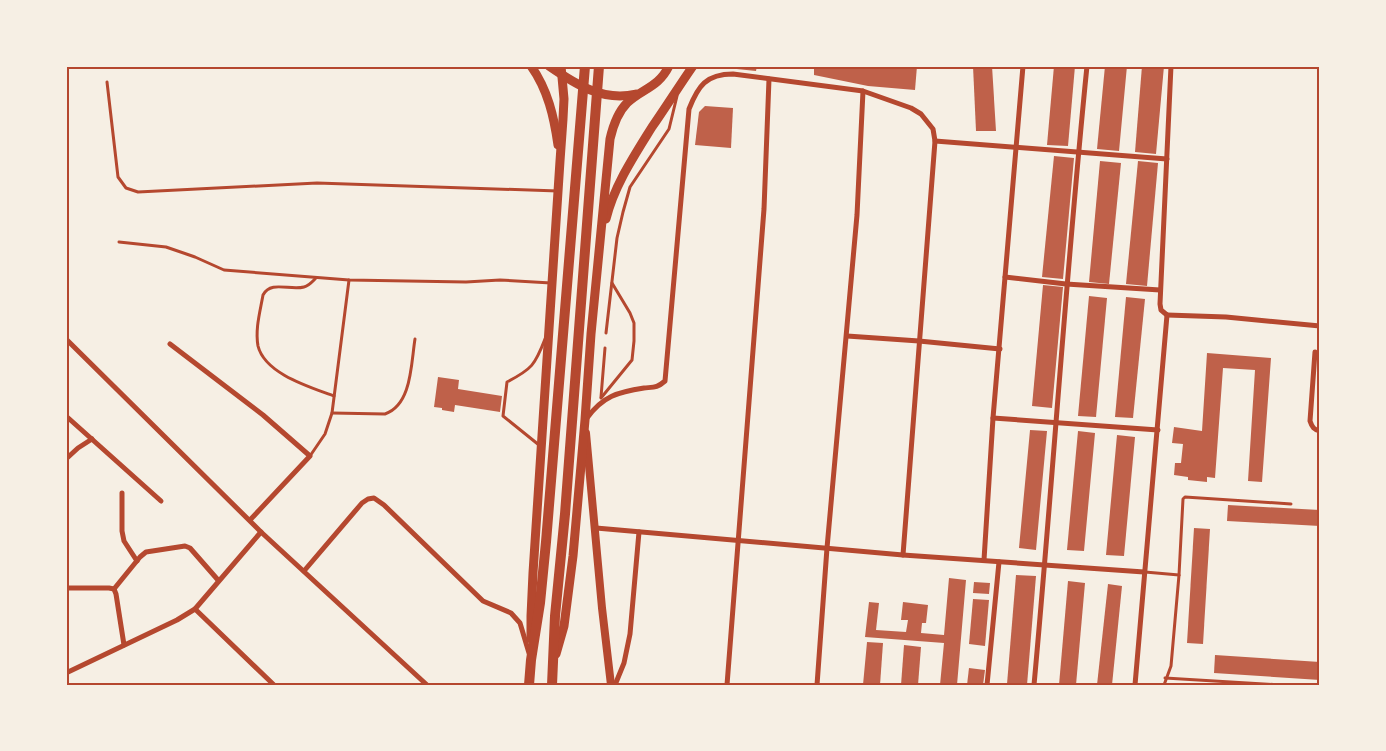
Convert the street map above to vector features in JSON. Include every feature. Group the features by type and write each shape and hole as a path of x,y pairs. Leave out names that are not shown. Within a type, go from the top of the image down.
{"highway":[{"path":"530,685 531,660 540,602 585,66"},
{"path":"552,685 555,616 565,514 599,66"}],"main road":[{"path":"531,66 549,103 556,130 560,161"},
{"path":"549,66 561,70 571,81 603,94 616,97 641,93"},
{"path":"598,259 608,211 617,188 640,145 693,66"},
{"path":"553,664 564,626 572,564 591,334 610,139 615,120 627,104 659,82 669,69"},
{"path":"531,660 531,616 563,119 564,99 561,70"}],"street":[{"path":"984,560 993,418 1023,66"},
{"path":"1034,685 1046,565 1066,284 1087,66"},
{"path":"1171,66 1160,290 1161,310 1167,315 1226,317 1320,326"},
{"path":"613,685 602,608 585,420 601,400 614,394 659,386 665,381 689,109 696,91 708,79 722,74 733,74 863,91 911,108 920,114 933,129 935,141 903,555"},
{"path":"727,685 764,209 769,79"},
{"path":"817,685 827,548 857,215 863,91"},
{"path":"935,141 1166,159"},
{"path":"1005,277 1066,284 1160,290"},
{"path":"1135,685 1167,315"},
{"path":"846,336 1000,349"},
{"path":"66,339 262,532 427,685"},
{"path":"170,344 262,415 310,456 250,520"},
{"path":"1315,352 1310,421 1312,427 1320,431"},
{"path":"66,416 161,501"},
{"path":"993,418 1158,430"},
{"path":"66,459 78,448 92,440"},
{"path":"122,494 122,531 124,541 137,561"},
{"path":"304,571 362,502 374,498 384,505 483,601 511,613 520,623 531,660"},
{"path":"596,528 903,555 1144,572"},
{"path":"66,673 177,620 195,609 218,580 262,532"},
{"path":"613,685 624,663 630,634 639,532"},
{"path":"114,589 146,552 185,546 190,548 218,580"},
{"path":"987,685 999,562"},
{"path":"66,588 114,589"},
{"path":"114,589 124,645"},
{"path":"195,609 274,685"}],"lane":[{"path":"108,82 118,178 126,188 138,192 317,183 558,191"},
{"path":"606,333 617,238 630,187 669,129 680,85"},
{"path":"119,242 166,247 196,257 224,270 349,280 466,282 500,280 552,283"},
{"path":"317,277 308,286 302,288 273,287 265,292 258,321 258,344 269,364 300,383 334,396"},
{"path":"310,456 325,434 332,413 349,280"},
{"path":"601,400 632,360 633,351 634,324 630,313 612,283"},
{"path":"541,447 503,416 507,382 523,374 536,360 549,329"},
{"path":"332,413 385,414 391,412 399,404 407,390 415,339"},
{"path":"601,400 605,348"},
{"path":"1164,685 1171,666 1184,498 1291,504"},
{"path":"1144,572 1179,575"},
{"path":"1165,678 1281,685"}],"building":[{"path":"727,66 757,66 756,71 727,68"},
{"path":"814,66 917,66 915,90 868,86 814,75"},
{"path":"973,66 992,66 996,131 976,131"},
{"path":"1054,66 1075,66 1068,146 1047,145"},
{"path":"1105,66 1127,66 1119,151 1097,149"},
{"path":"1142,66 1164,66 1156,154 1135,152"},
{"path":"705,106 733,108 731,148 695,145 699,112"},
{"path":"1054,156 1074,158 1063,279 1042,277"},
{"path":"1100,161 1121,163 1109,284 1089,282"},
{"path":"1138,161 1158,163 1147,286 1126,284"},
{"path":"1043,285 1063,287 1052,408 1032,406"},
{"path":"1089,296 1107,298 1096,417 1078,416"},
{"path":"1126,297 1145,299 1133,418 1115,417"},
{"path":"1207,353 1271,358 1262,482 1248,481 1255,370 1223,368 1215,478 1207,477 1207,482 1188,480 1188,477 1174,475 1175,463 1181,463 1183,444 1172,443 1174,427 1202,431"},
{"path":"438,377 459,380 458,389 502,396 500,412 455,405 454,412 434,407"},
{"path":"1030,430 1047,431 1036,550 1019,548"},
{"path":"1078,431 1095,433 1084,551 1067,550"},
{"path":"1117,435 1135,437 1124,556 1106,555"},
{"path":"1228,505 1320,510 1320,526 1227,521"},
{"path":"1194,528 1210,529 1203,644 1187,643"},
{"path":"1016,575 1036,576 1027,685 1007,684"},
{"path":"949,578 966,580 957,685 940,685 944,643 865,637 869,602 879,603 876,630 906,632 908,620 901,620 903,602 928,605 926,623 922,623 921,633 944,635"},
{"path":"1068,581 1085,583 1076,685 1059,685"},
{"path":"974,582 990,583 989,594 973,593"},
{"path":"1108,584 1122,586 1112,685 1097,685"},
{"path":"973,599 989,600 985,646 969,644"},
{"path":"867,642 883,643 880,685 863,685"},
{"path":"904,645 921,647 918,685 901,685"},
{"path":"1215,655 1320,662 1320,680 1214,673"},
{"path":"969,668 985,670 983,685 967,685"}]}
